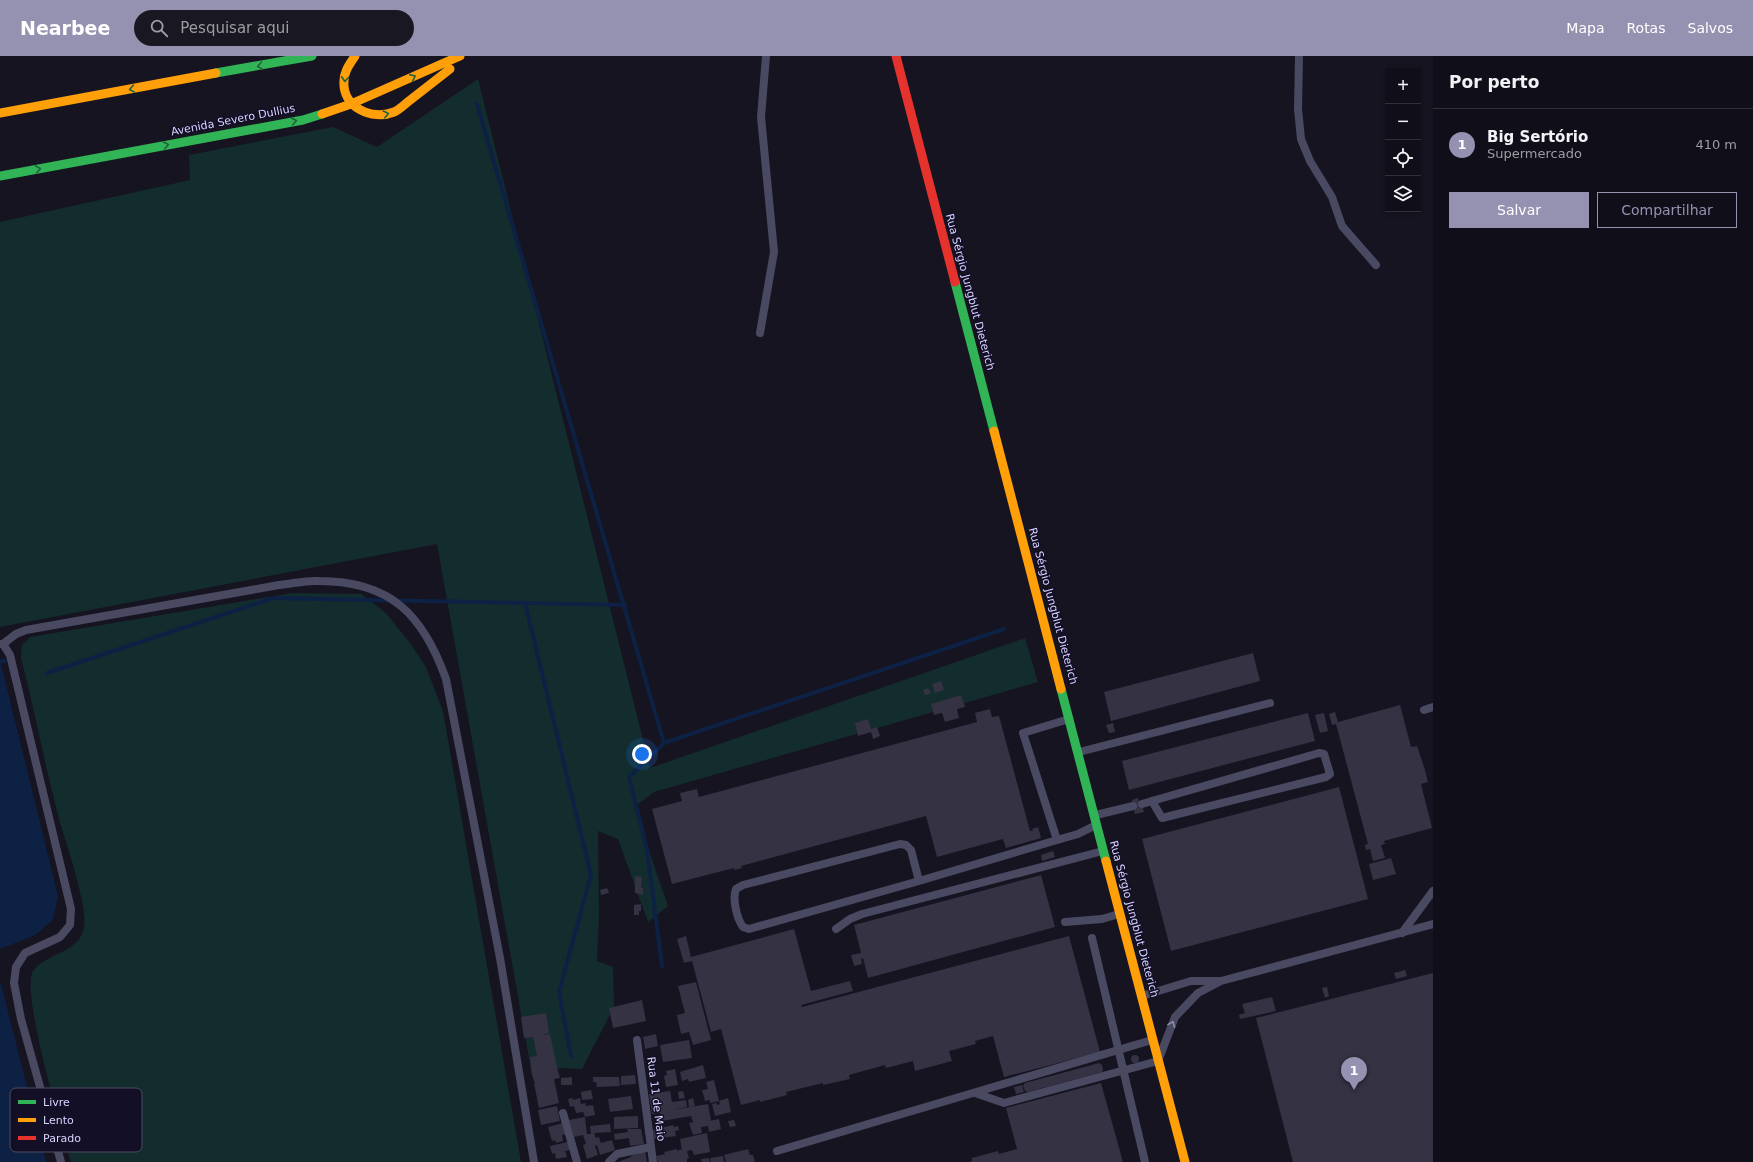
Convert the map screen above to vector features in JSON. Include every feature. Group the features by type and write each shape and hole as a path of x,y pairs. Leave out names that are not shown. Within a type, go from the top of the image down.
{"street":[{"path":"0,113 312,56"},
{"path":"355,56 349,62 345,73 344,84 346,96 351,104 362,112 373,116 384,116 395,112 466,56"},
{"name":"Avenida Severo Dullius","path":"0,176 303,120 351,104 460,56"},
{"name":"Rua Sérgio Jungblut Dieterich","path":"896,56 1185,1162"}],"lane":[{"path":"760,333 774,252 761,117 766,56"},
{"path":"1299,56 1298,110 1301,139 1310,160 1332,197 1342,226 1376,265"},
{"path":"40,1088 21,1019 14,983 16,967 24,953 60,936 70,925 71,909 10,654 1,644 16,634 26,630 279,585 319,580 355,584 382,592 410,613 426,634 438,656 446,679 500,958 534,1162"},
{"path":"1078,752 1270,703"},
{"path":"1424,710 1433,707"},
{"path":"1058,840 1023,733 1070,719"},
{"path":"1142,804 1152,801 1319,752 1324,754 1330,774 1162,818 1152,801"},
{"path":"1095,815 1132,806"},
{"path":"919,881 911,850 906,845 900,844 743,885 736,889 734,894 739,923 743,927 749,929 919,881 1058,840 1078,834 1097,825"},
{"path":"836,929 850,919 862,914 1104,851"},
{"path":"1402,933 1433,891"},
{"path":"1065,922 1102,919 1121,914"},
{"path":"975,1093 1004,1103 1158,1060 1175,1017 1198,993 1221,981 1433,924"},
{"path":"1092,938 1117,1051 1145,1162"},
{"path":"1142,996 1191,981 1221,981"},
{"name":"Rua 11 de Maio","path":"637,1040 653,1162"},
{"path":"777,1151 1153,1040"},
{"path":"563,1113 577,1162"},
{"path":"610,1162 618,1154 651,1147"},
{"path":"58,1152 61,1162"}],"green space":[{"path":"478,79 650,768 1025,638 1038,682 654,792 634,807 668,906 648,922 618,839 598,831 599,913 597,961 613,967 614,1007 582,1069 563,1068 532,1075 437,544 0,627 0,222 190,180 189,155 333,127 377,147"},
{"path":"292,593 361,594 386,613 410,643 426,667 443,711 521,1162 71,1162 68,1152 142,1152 142,1088 50,1088 44,1063 32,1005 31,984 33,971 46,960 76,943 84,928 84,918 80,890 59,819 21,658 22,645 30,637"}],"water":[{"path":"0,660 58,896 53,920 35,935 0,949"},
{"path":"1,984 27,1088 10,1088 10,1152 43,1152 46,1162 0,1162"}],"building":[{"path":"1253,653 1260,681 1111,721 1104,692"},
{"path":"941,681 944,690 935,693 932,684"},
{"path":"928,688 931,693 925,695 923,690"},
{"path":"961,695 965,707 957,709 959,718 945,722 942,713 934,715 931,704"},
{"path":"1400,705 1411,747 1417,746 1425,770 1428,782 1421,784 1432,828 1384,841 1385,844 1381,845 1385,858 1373,861 1370,849 1366,850 1365,845 1368,844 1336,724 1332,725 1329,714 1335,712 1338,722"},
{"path":"990,709 992,717 999,716 1030,831 1033,831 1032,829 1038,827 1041,838 1006,848 1003,839 937,857 926,816 741,866 742,868 734,870 734,868 672,884 652,809 682,801 680,793 697,789 699,797 977,722 975,713"},
{"path":"1308,713 1315,741 1129,790 1122,761"},
{"path":"1324,713 1328,731 1320,733 1315,715"},
{"path":"868,719 871,729 877,727 880,736 873,739 871,732 858,736 855,723"},
{"path":"1113,723 1115,732 1109,733 1106,725"},
{"path":"1339,787 1368,899 1171,951 1142,839"},
{"path":"1138,798 1139,802 1141,801 1144,812 1135,814 1132,800"},
{"path":"1053,851 1055,857 1042,861 1041,855"},
{"path":"1391,858 1396,874 1373,880 1369,864"},
{"path":"1041,875 1055,927 868,978 863,958 861,959 862,964 854,966 851,955 861,953 854,925"},
{"path":"635,876 642,877 641,888 643,888 643,895 635,893"},
{"path":"607,888 609,893 601,895 600,890"},
{"path":"641,904 641,911 639,911 639,915 634,915 634,905"},
{"path":"794,929 811,991 850,981 853,991 801,1005 802,1007 1069,936 1100,1052 1004,1077 993,1036 975,1041 976,1044 949,1051 952,1061 915,1071 913,1061 886,1068 885,1065 849,1075 850,1079 823,1085 823,1083 786,1092 787,1095 741,1105 721,1029 711,1032 692,961 684,963 677,939 686,936 691,957"},
{"path":"1405,970 1407,976 1396,979 1394,973"},
{"path":"1433,973 1433,1162 1293,1162 1256,1018"},
{"path":"696,982 711,1040 693,1045 689,1032 681,1034 677,1015 685,1013 678,986"},
{"path":"1327,987 1329,996 1325,998 1322,988"},
{"path":"1272,997 1276,1011 1240,1019 1239,1015 1245,1013 1242,1004"},
{"path":"642,1000 646,1021 613,1028 609,1008"},
{"path":"546,1013 549,1033 544,1035 550,1034 560,1078 554,1079 559,1103 539,1108 530,1057 537,1056 533,1037 524,1038 521,1017"},
{"path":"656,1034 658,1046 645,1049 643,1037"},
{"path":"689,1040 692,1058 663,1062 660,1045"},
{"path":"1133,1055 1137,1055 1139,1059 1137,1063 1133,1063 1131,1061 1131,1057"},
{"path":"1099,1063 1102,1065 1102,1072 1028,1092 1025,1091 1023,1086 1025,1083"},
{"path":"703,1065 706,1078 689,1082 688,1079 682,1081 680,1072"},
{"path":"675,1069 678,1085 666,1087 664,1076 667,1075 666,1071"},
{"path":"635,1075 636,1084 621,1085 621,1076"},
{"path":"572,1077 572,1085 561,1085 561,1078"},
{"path":"593,1077 619,1077 620,1086 597,1087 596,1082 593,1082"},
{"path":"714,1080 719,1101 710,1103 710,1100 705,1101 702,1090 708,1089 706,1082"},
{"path":"1101,1083 1123,1162 969,1162 972,1161 972,1158 998,1151 999,1154 1017,1149 1006,1108"},
{"path":"1022,1085 1024,1092 1016,1094 1014,1087"},
{"path":"591,1090 593,1099 582,1100 581,1092"},
{"path":"670,1091 672,1102 686,1100 687,1107 673,1110 708,1104 711,1120 708,1121 719,1119 721,1129 709,1132 708,1126 701,1127 702,1133 693,1135 689,1123 693,1122 691,1116 662,1121 660,1113 652,1114 649,1094"},
{"path":"683,1091 685,1098 679,1099 678,1092"},
{"path":"631,1096 633,1109 610,1112 608,1099"},
{"path":"572,1098 573,1100 580,1098 581,1104 585,1103 586,1106 593,1105 595,1115 585,1117 583,1112 576,1113 574,1106 570,1107 568,1099"},
{"path":"693,1098 695,1106 689,1107 688,1100"},
{"path":"728,1098 731,1112 715,1116 712,1104 720,1104 719,1101"},
{"path":"557,1106 560,1121 541,1125 538,1110"},
{"path":"638,1116 638,1128 614,1129 614,1117"},
{"path":"585,1117 587,1134 591,1134 590,1126 610,1124 611,1132 594,1133 596,1138 599,1137 601,1143 612,1140 615,1150 600,1155 597,1145 595,1146 598,1155 587,1159 583,1145 586,1144 583,1135 574,1137 569,1120"},
{"path":"734,1120 736,1126 730,1127 728,1121"},
{"path":"563,1123 566,1134 562,1135 563,1141 556,1143 555,1140 552,1141 548,1127"},
{"path":"673,1125 674,1127 678,1126 679,1130 675,1131 676,1136 654,1139 653,1130"},
{"path":"627,1129 641,1129 644,1144 630,1146 629,1138 615,1140 614,1134 628,1132"},
{"path":"707,1133 710,1152 694,1155 692,1150 687,1151 689,1158 687,1159 687,1162 658,1162 656,1156 665,1154 664,1152 677,1149 677,1151 681,1149 682,1151 680,1139"},
{"path":"568,1142 570,1150 565,1151 567,1157 556,1159 555,1153 552,1154 550,1146"},
{"path":"748,1149 750,1155 753,1155 755,1162 726,1162 724,1155"},
{"path":"645,1151 647,1162 618,1162 631,1156"},
{"path":"723,1156 724,1162 711,1162 710,1158"},
{"path":"709,1158 710,1162 702,1162 701,1159"}],"waterway":[{"path":"477,104 664,743 1004,629"},
{"path":"47,673 273,598 625,605"},
{"path":"525,603 591,875 559,992 571,1056"},
{"path":"0,661 5,661"},
{"path":"662,966 647,849 629,777 664,743"}],"traffic: fast":[{"path":"216,73 312,56"},
{"path":"0,176 303,120 322,114"},
{"path":"955,282 994,431"},
{"path":"1061,689 1106,861"}],"traffic: slow":[{"path":"355,56 345,74 345,90 353,105 360,110 377,115 398,110 450,69"},
{"path":"322,114 351,104 460,56"},
{"path":"0,113 216,73"},
{"path":"994,431 1061,689"},
{"path":"1106,861 1185,1162"}],"traffic: jam":[{"path":"896,56 955,282"}],"place":[{"name":"Big Sertório","path":"1354,1090"}]}
